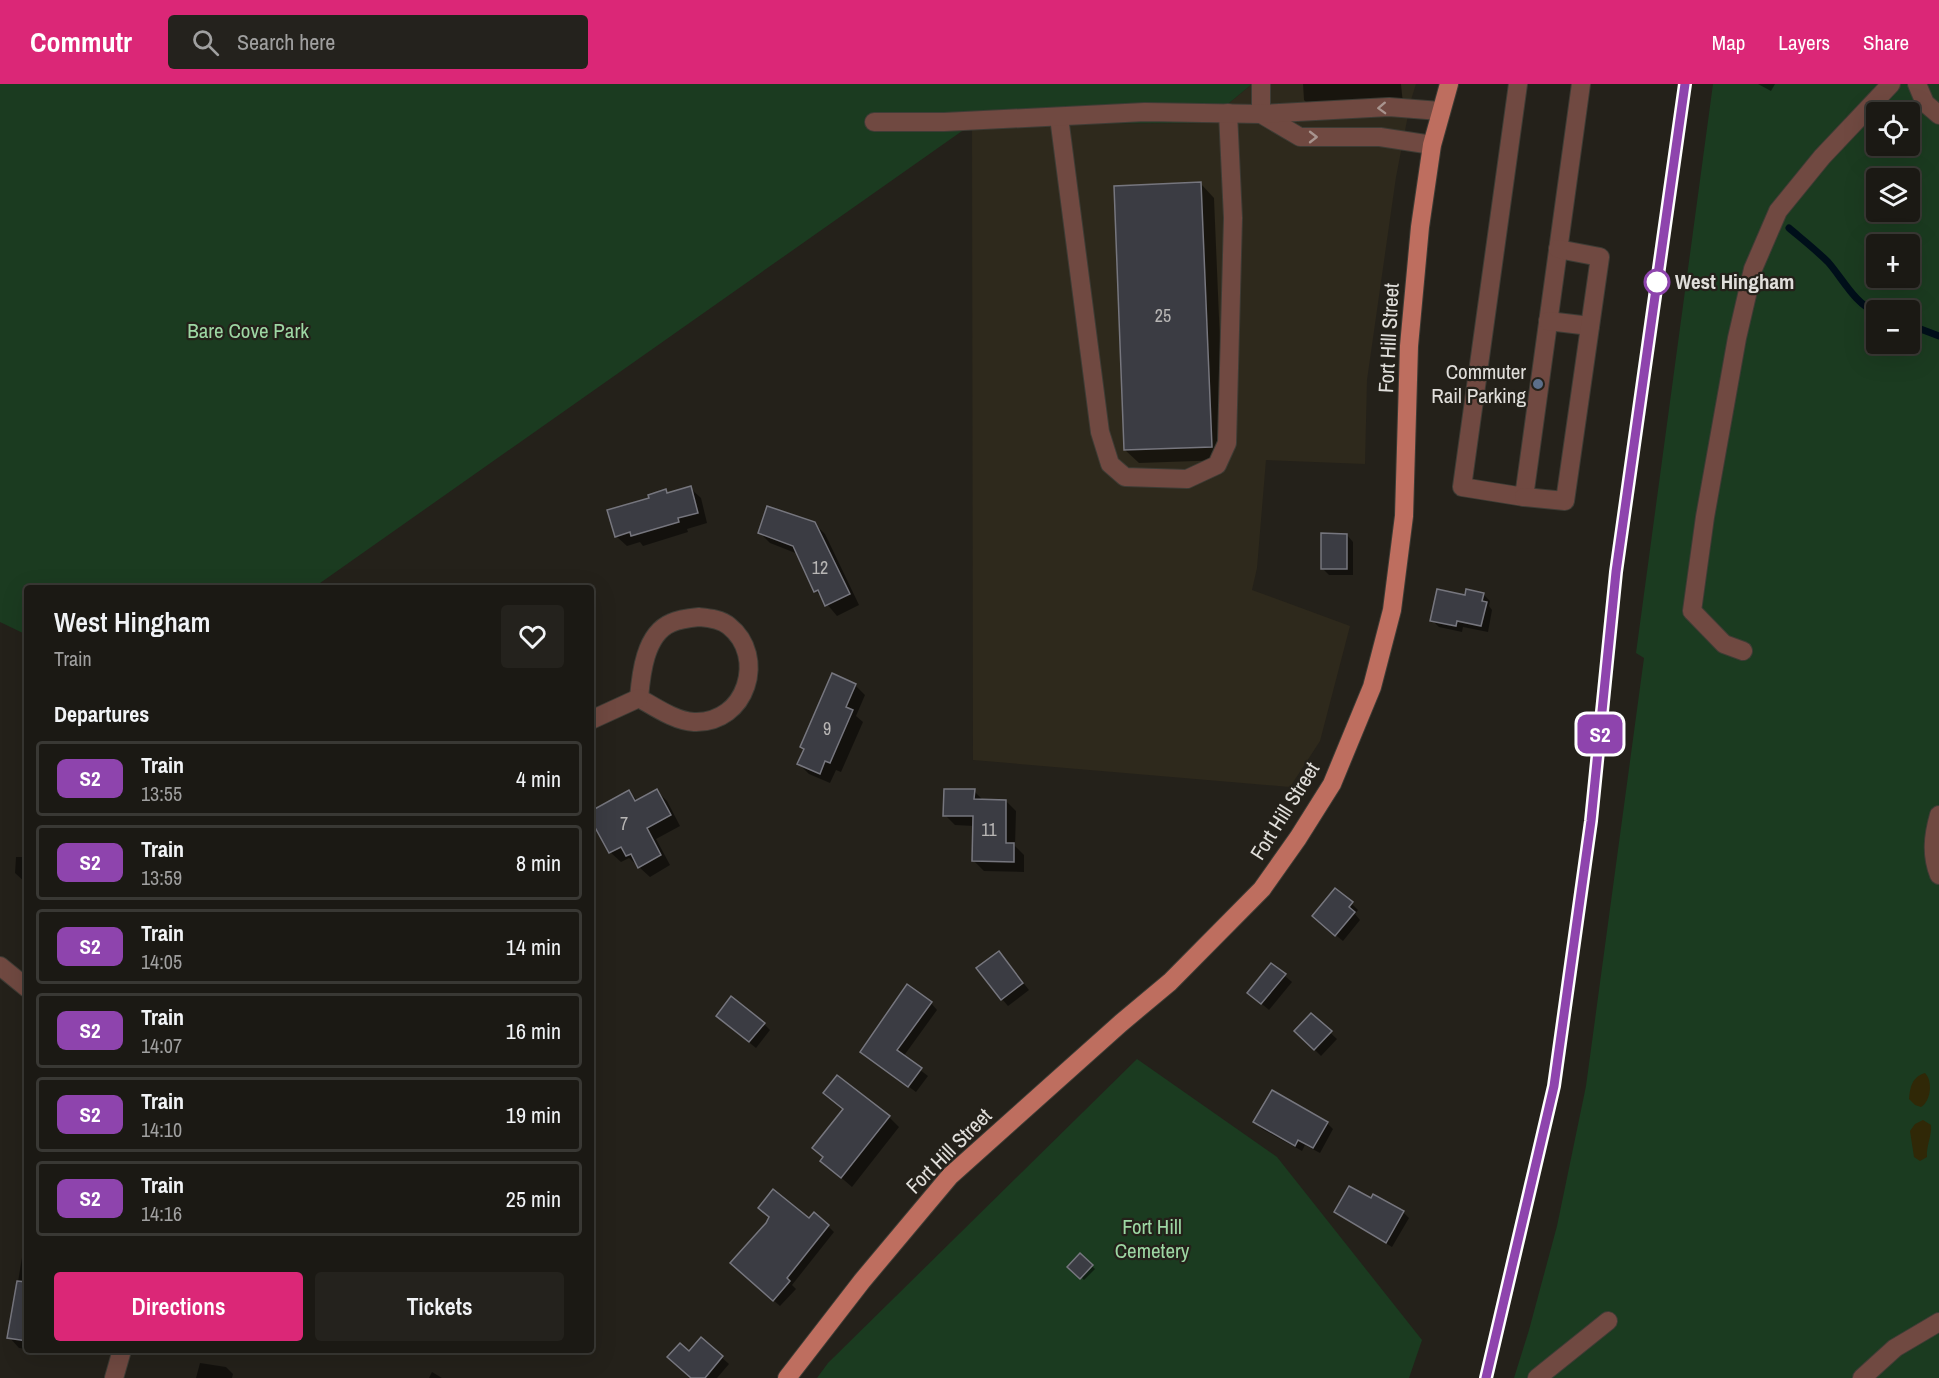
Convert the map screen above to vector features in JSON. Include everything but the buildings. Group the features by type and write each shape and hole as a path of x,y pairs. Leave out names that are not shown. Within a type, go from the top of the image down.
{"main road":[{"name":"Fort Hill Street","path":"787,1378 862,1281 950,1176 1170,982 1262,889 1332,784 1372,687 1392,610 1404,516 1409,346 1420,226 1432,145 1449,84"}],"street":[{"path":"1261,84 1261,114"},
{"path":"1518,84 1462,487 1565,501 1600,257 1558,249"},
{"path":"1524,497 1581,84"},
{"path":"1743,651 1724,644 1692,611 1705,517 1737,338 1753,269 1778,211 1822,157 1891,84"},
{"path":"1897,84 1939,115"},
{"path":"1917,84 1925,103"},
{"path":"874,122 944,122 1144,112 1261,114 1389,107 1440,111"},
{"path":"1059,117 1100,432 1110,464 1125,477 1187,479 1217,465 1227,443 1233,218 1228,113"},
{"path":"1261,114 1300,137 1380,137 1432,145"},
{"path":"1548,321 1590,326"},
{"path":"699,617 722,622 730,627 745,647 748,662 746,685 734,708 723,716 694,722 670,715 639,698 640,677 649,649 661,629 669,623 699,617"},
{"path":"594,719 639,698"},
{"path":"1939,815 1933,844 1935,864 1939,875"},
{"path":"0,966 24,986"},
{"path":"1537,1378 1608,1321"},
{"path":"1862,1378 1895,1348 1939,1322"},
{"path":"114,1378 121,1353"}],"shaded area":[{"path":"1252,84 1416,84 1396,177 1367,380 1365,464 1266,460 1257,568 1252,590 1350,626 1320,741 1290,787 973,760 972,124 1205,123"}],"green space":[{"name":"Bare Cove Park","path":"0,84 1252,84 1205,123 972,124 317,585 24,585 24,634 0,622"},
{"path":"1713,84 1939,84 1939,1378 1514,1378 1557,1226 1586,1086 1644,658 1636,653"},
{"name":"Fort Hill Cemetery","path":"1137,1059 1277,1157 1422,1340 1409,1378 817,1378 828,1363"}],"sand":[{"path":"1925,1073 1928,1077 1930,1091 1921,1107 1909,1099 1909,1095 1914,1080"},
{"path":"1923,1120 1931,1125 1931,1129 1927,1157 1920,1161 1914,1157 1910,1131 1915,1124"}],"waterway":[{"path":"1789,228 1828,262 1866,306"},
{"path":"1920,329 1939,336"}],"railway":[{"path":"1486,1378 1554,1086 1591,821 1616,571 1685,84"}],"train":[{"name":"S2","path":"1486,1378 1554,1086 1591,821 1616,572 1685,84"}],"place":[{"name":"West Hingham","path":"1657,282"},
{"name":"Commuter Rail Parking","path":"1538,384"}]}
